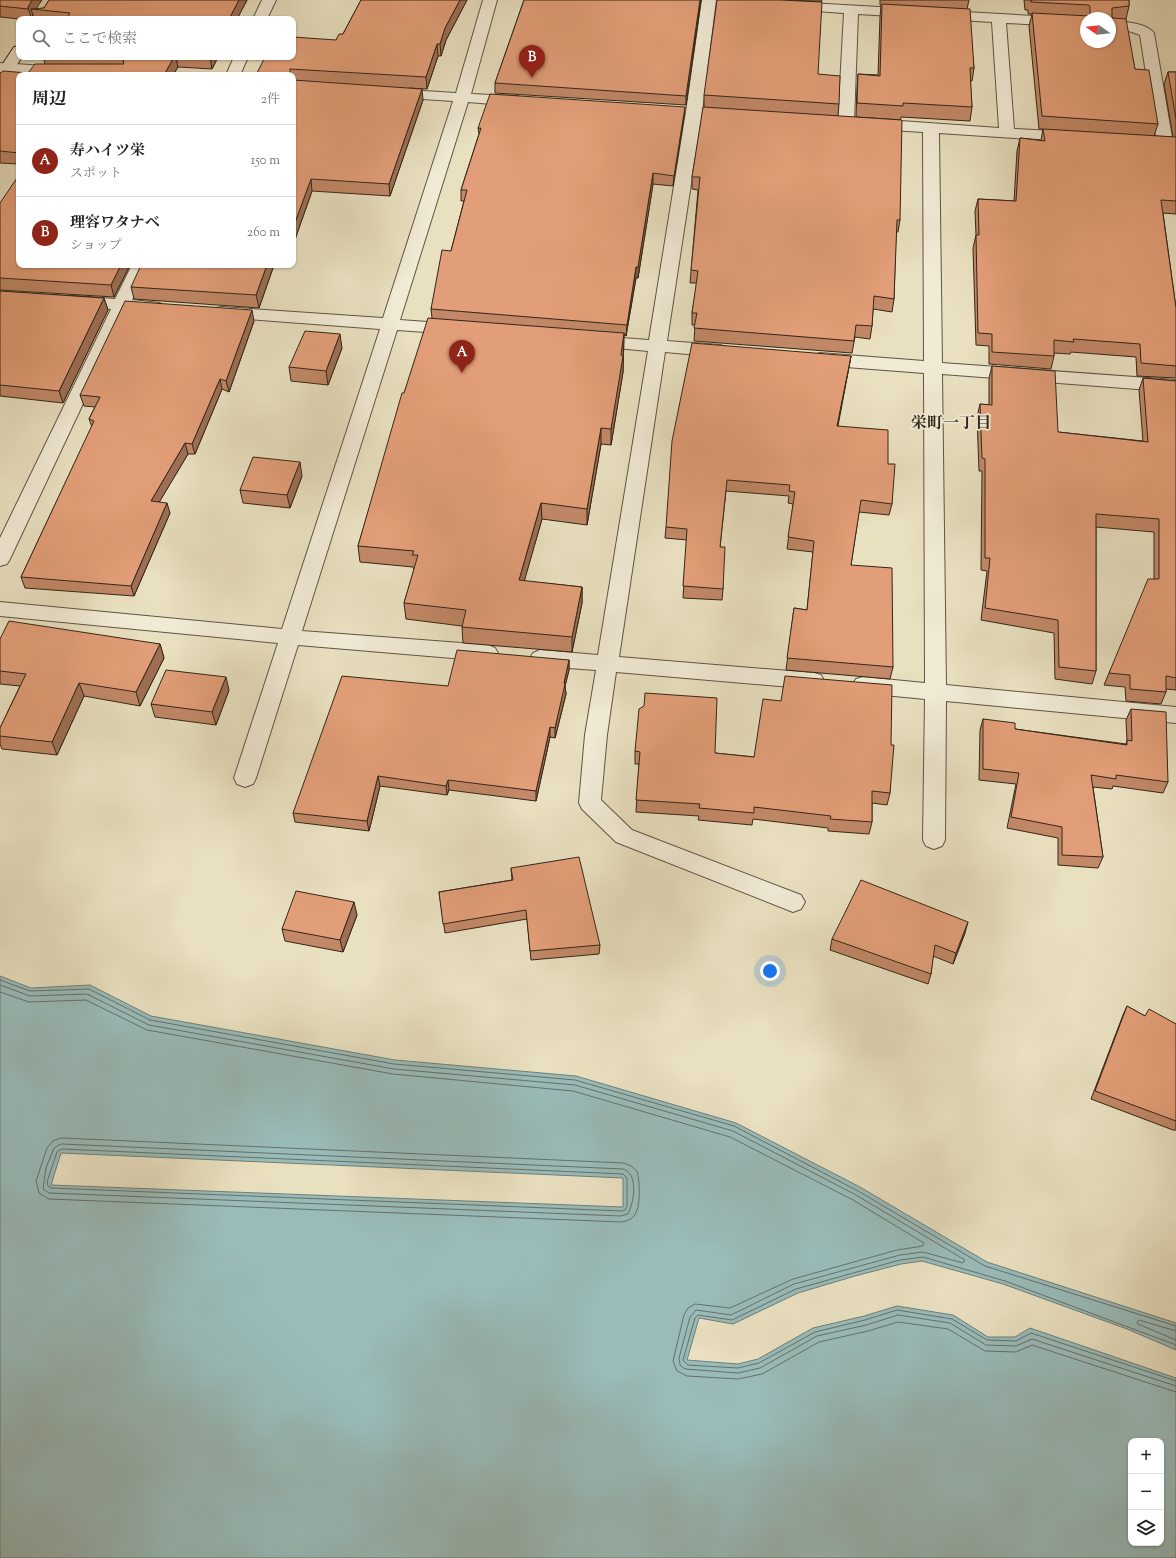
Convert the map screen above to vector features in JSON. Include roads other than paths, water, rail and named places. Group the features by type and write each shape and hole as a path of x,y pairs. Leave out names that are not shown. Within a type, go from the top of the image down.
{"street":[{"path":"261,16 269,0"},
{"path":"245,778 289,637 391,324 462,98 490,0"},
{"path":"714,1 694,112 656,346 596,735 590,803 624,836 793,902"},
{"path":"780,5 1080,23"},
{"path":"846,122 851,10"},
{"path":"999,18 1007,133"},
{"path":"1116,25 1128,26 1147,33 1172,145 1149,142"},
{"path":"3,72 16,54"},
{"path":"234,72 240,60"},
{"path":"3,72 16,72"},
{"path":"378,92 532,102"},
{"path":"830,121 1086,138"},
{"path":"931,128 936,692 934,840"},
{"path":"0,559 139,268"},
{"path":"61,300 169,308"},
{"path":"208,311 469,330"},
{"path":"578,339 736,352"},
{"path":"807,358 1176,386"},
{"path":"0,608 289,637 838,683 1176,716"}],"water":[{"path":"0,976 31,988 90,985 151,1016 395,1060 576,1076 736,1123 860,1187 987,1262 1176,1323 1176,1350 1127,1329 1003,1284 922,1261 901,1264 798,1293 733,1324 699,1318 687,1360 738,1364 758,1359 813,1328 864,1316 897,1306 953,1315 988,1337 1015,1337 1030,1328 1176,1378 1176,1558 0,1558","holes":["61,1153 623,1178 623,1207 51,1185"]}],"place":[{"name":"理容ワタナベ","path":"532,78"},
{"name":"寿ハイツ栄","path":"462,373"}],"district":[{"name":"栄町一丁目","path":"951,424"}]}
